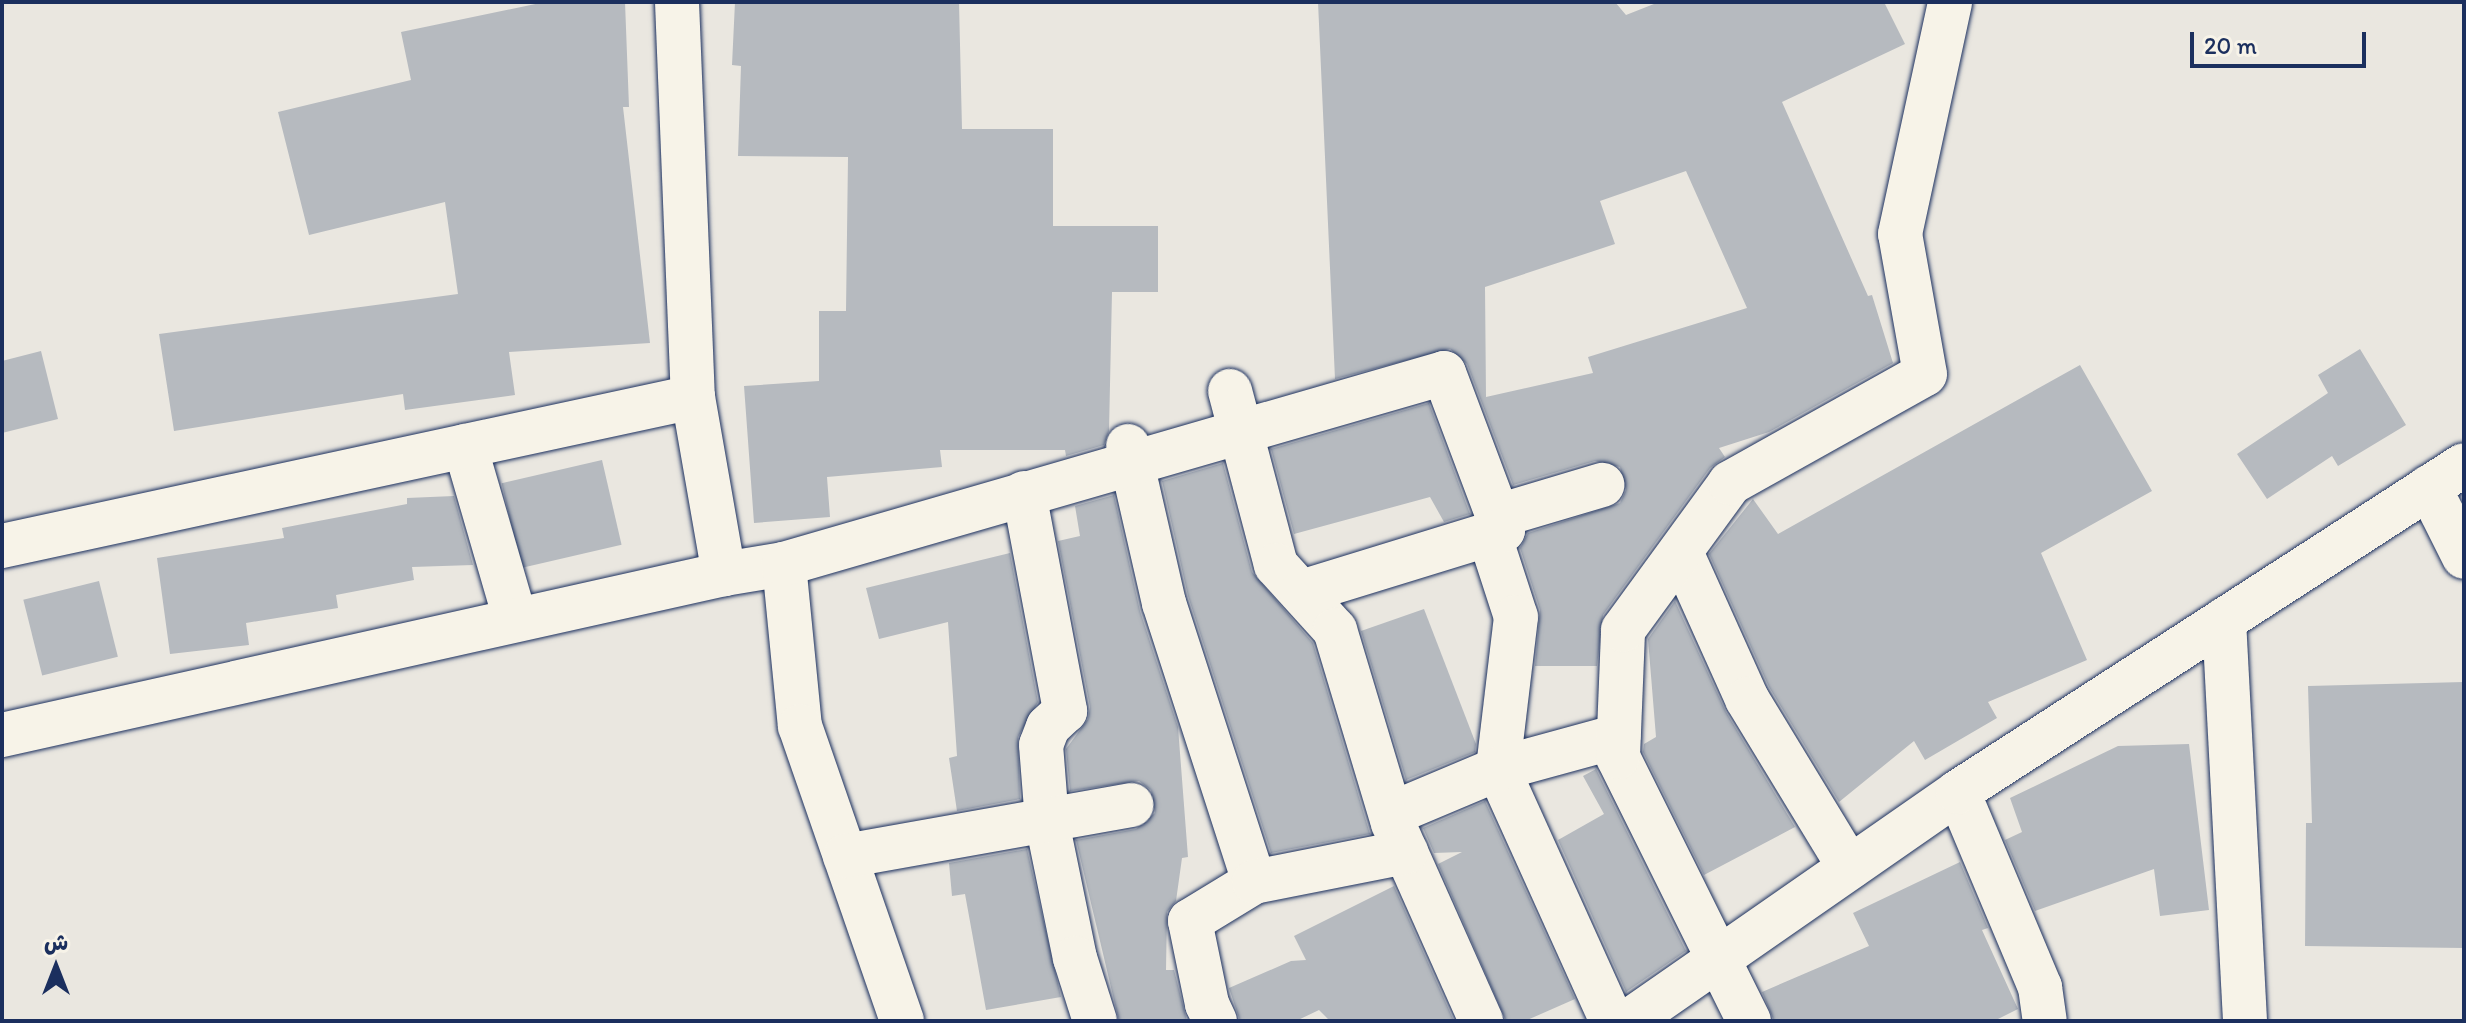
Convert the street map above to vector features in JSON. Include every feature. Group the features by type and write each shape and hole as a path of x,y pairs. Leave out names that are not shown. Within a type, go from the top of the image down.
{"street":[{"path":"677,2 693,397 724,574"},
{"path":"1749,1021 1618,757 1623,630 1730,483 1925,374 1900,234 1950,2"},
{"path":"2,735 515,618 784,564 1024,493 1235,410 1444,373 1493,525 1516,617 1498,769 1612,1021"},
{"path":"2,546 693,397"},
{"path":"1235,410 1276,565 1335,630 1398,833 1481,1021"},
{"path":"465,446 515,618"},
{"path":"1129,454 1164,603 1254,882"},
{"path":"1629,1021 1958,792 2447,476 2464,557"},
{"path":"1301,592 1602,485"},
{"path":"1024,493 1065,711 1048,727 1041,745 1047,822 1075,958 1095,1021"},
{"path":"1681,552 1747,699 1849,867"},
{"path":"784,564 800,726 902,1021"},
{"path":"2224,620 2245,1021"},
{"path":"1215,1021 1207,1004 1190,921 1254,882 1398,833 1498,769 1619,736"},
{"path":"1958,792 2040,987 2045,1021"},
{"path":"845,856 1131,805"}],"building":[{"path":"545,2 625,2 629,107 623,107 650,343 509,352 515,395 405,410 403,394 174,431 159,334 458,294 445,202 309,235 278,112 411,80 401,32"},
{"path":"735,2 959,2 962,129 1053,129 1053,226 1158,226 1158,292 1112,292 1109,431 1104,445 1066,456 1065,450 940,450 942,467 827,477 830,517 754,523 744,386 819,381 819,311 846,311 848,157 738,156 741,66 732,65"},
{"path":"1318,2 1615,2 1626,15 1659,2 1884,2 1905,44 1782,102 1868,296 1872,295 1893,363 1769,432 1719,448 1725,457 1710,468 1603,615 1597,666 1535,666 1540,610 1520,548 1528,533 1620,503 1626,490 1620,467 1595,461 1513,485 1467,364 1450,349 1335,379","holes":["1686,171 1747,308 1588,357 1593,373 1486,397 1485,287 1615,244 1600,201"]},
{"path":"2360,349 2406,425 2338,466 2332,456 2267,499 2237,454 2328,393 2318,375"},
{"path":"41,351 58,419 2,433 2,361"},
{"path":"2080,365 2152,491 2041,553 2087,660 1988,702 1997,718 1925,760 1914,741 1839,802 1769,687 1709,554 1753,499 1778,534"},
{"path":"1429,403 1470,514 1444,522 1430,497 1294,534 1271,449"},
{"path":"602,460 622,545 521,568 502,483"},
{"path":"1223,463 1252,572 1313,643 1370,834 1271,853 1188,596 1162,481"},
{"path":"1114,495 1140,611 1178,727 1188,857 1182,858 1176,901 1167,912 1166,970 1174,970 1187,1021 1119,1021 1076,840 1136,829 1155,813 1151,790 1139,781 1070,791 1066,749 1088,719 1090,707 1058,541 1080,536 1075,506"},
{"path":"454,496 473,565 412,567 414,580 336,595 338,608 246,623 249,645 170,654 157,558 284,538 282,528 407,504 407,498"},
{"path":"1010,553 1038,702 1018,737 1020,799 957,811 949,758 957,756 948,622 879,639 866,588"},
{"path":"99,581 118,657 42,676 23,600"},
{"path":"1675,601 1726,712 1795,827 1704,875 1643,752 1644,744 1656,737 1648,639"},
{"path":"1424,609 1476,744 1475,752 1406,780 1361,631"},
{"path":"2464,682 2464,948 2305,946 2306,823 2312,823 2308,686"},
{"path":"2189,744 2209,910 2160,916 2154,869 2035,911 2005,840 2022,832 2010,798 2118,746"},
{"path":"1596,769 1686,951 1626,992 1558,840 1604,814 1583,776"},
{"path":"1485,801 1575,999 1525,1021 1506,1021 1438,864 1462,852 1434,853 1423,828"},
{"path":"1027,849 1061,997 986,1010 965,894 952,896 949,863"},
{"path":"1960,862 1988,928 1982,930 2018,1009 1994,1021 1774,1021 1762,992 1869,946 1853,913"},
{"path":"1394,886 1454,1021 1330,1021 1319,1010 1296,1021 1240,1021 1229,988 1291,961 1306,960 1294,936"}]}
